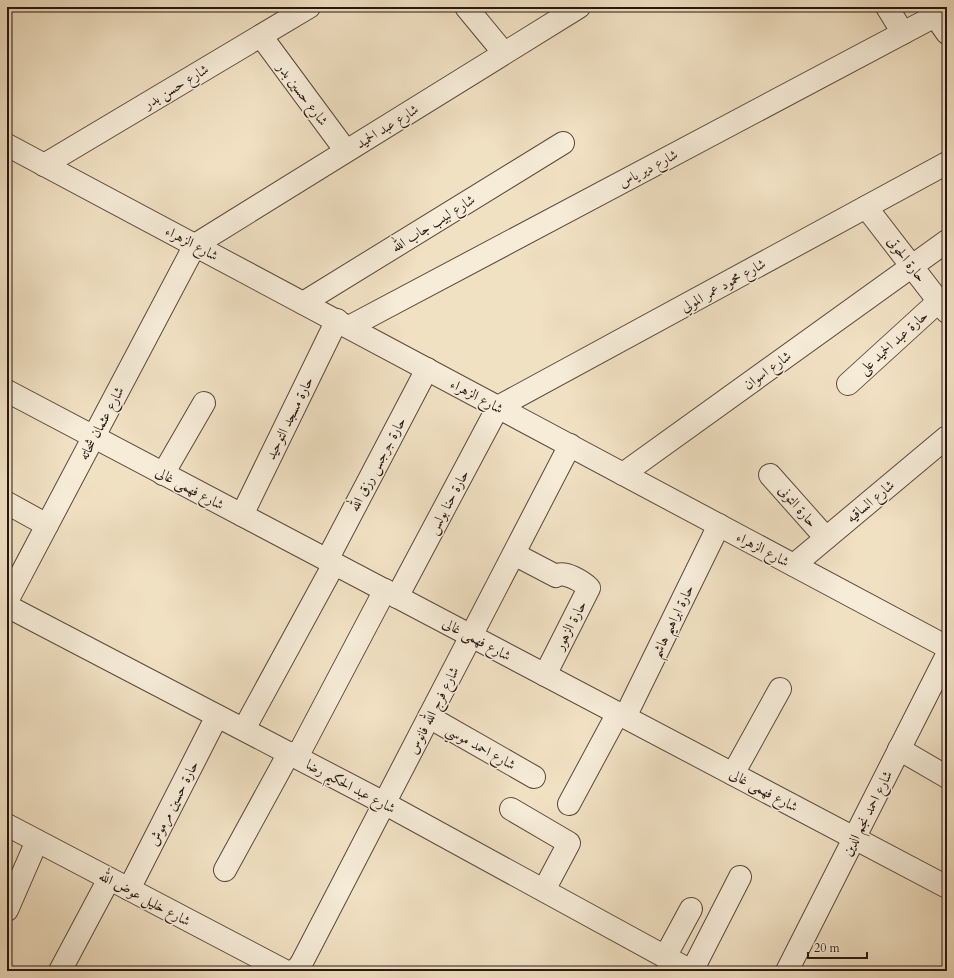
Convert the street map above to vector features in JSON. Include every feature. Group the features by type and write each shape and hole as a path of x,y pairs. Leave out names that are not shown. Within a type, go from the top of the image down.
{"street":[{"name":"شارع حسن بدر","path":"44,165 309,7"},
{"path":"466,7 504,53"},
{"path":"887,7 903,33"},
{"name":"شارع عبد الحميد","path":"196,245 572,9"},
{"name":"شارع دير ياس","path":"343,324 903,33 943,19"},
{"name":"شارع حسين بدر","path":"261,36 346,151"},
{"name":"شارع لبيب جاب الله","path":"303,303 563,143"},
{"name":"شارع الزهراء","path":"7,145 947,647"},
{"name":"شارع محمود عمر المولي","path":"498,407 947,163"},
{"name":"حارة الحوتى","path":"866,208 943,306"},
{"name":"شارع اسوان","path":"622,474 947,241"},
{"name":"شارع عثمان شحاته","path":"7,601 196,245"},
{"name":"حارة عبد الحميد على","path":"848,384 943,306"},
{"name":"حارة مسجد التوحيد","path":"242,515 343,324"},
{"name":"حارة جرجس رزق الله","path":"244,729 331,562 427,369"},
{"name":"شارع فهمى غالى","path":"7,391 947,887"},
{"path":"163,474 204,403"},
{"name":"حارة حنا بولس","path":"225,870 391,594 498,407"},
{"name":"شارع الساقيه","path":"794,566 947,437"},
{"name":"شارع فرج الله فانوس","path":"287,971 296,970 301,964 570,446"},
{"name":"حارة التونى","path":"770,475 826,538"},
{"path":"7,503 48,525"},
{"name":"حارة ابراهيم هاشم","path":"569,804 621,715 719,525"},
{"name":"حارة الزهور","path":"514,554 556,576 559,574 565,574 589,588 545,675"},
{"name":"شارع عبد الحكيم رضا","path":"7,606 384,803 692,971"},
{"name":"شارع احمد نجم الدين","path":"787,971 947,655"},
{"path":"733,774 780,689"},
{"name":"حارة حسين مرموش","path":"129,889 217,716"},
{"name":"شارع احمد موسي","path":"429,717 534,777"},
{"path":"899,750 947,777"},
{"path":"511,809 569,843 544,890"},
{"name":"شارع خليل عوض الله","path":"7,825 287,971"},
{"path":"7,910 37,841"},
{"path":"692,971 740,878"},
{"path":"60,971 109,879"},
{"path":"665,956 691,909"}]}
